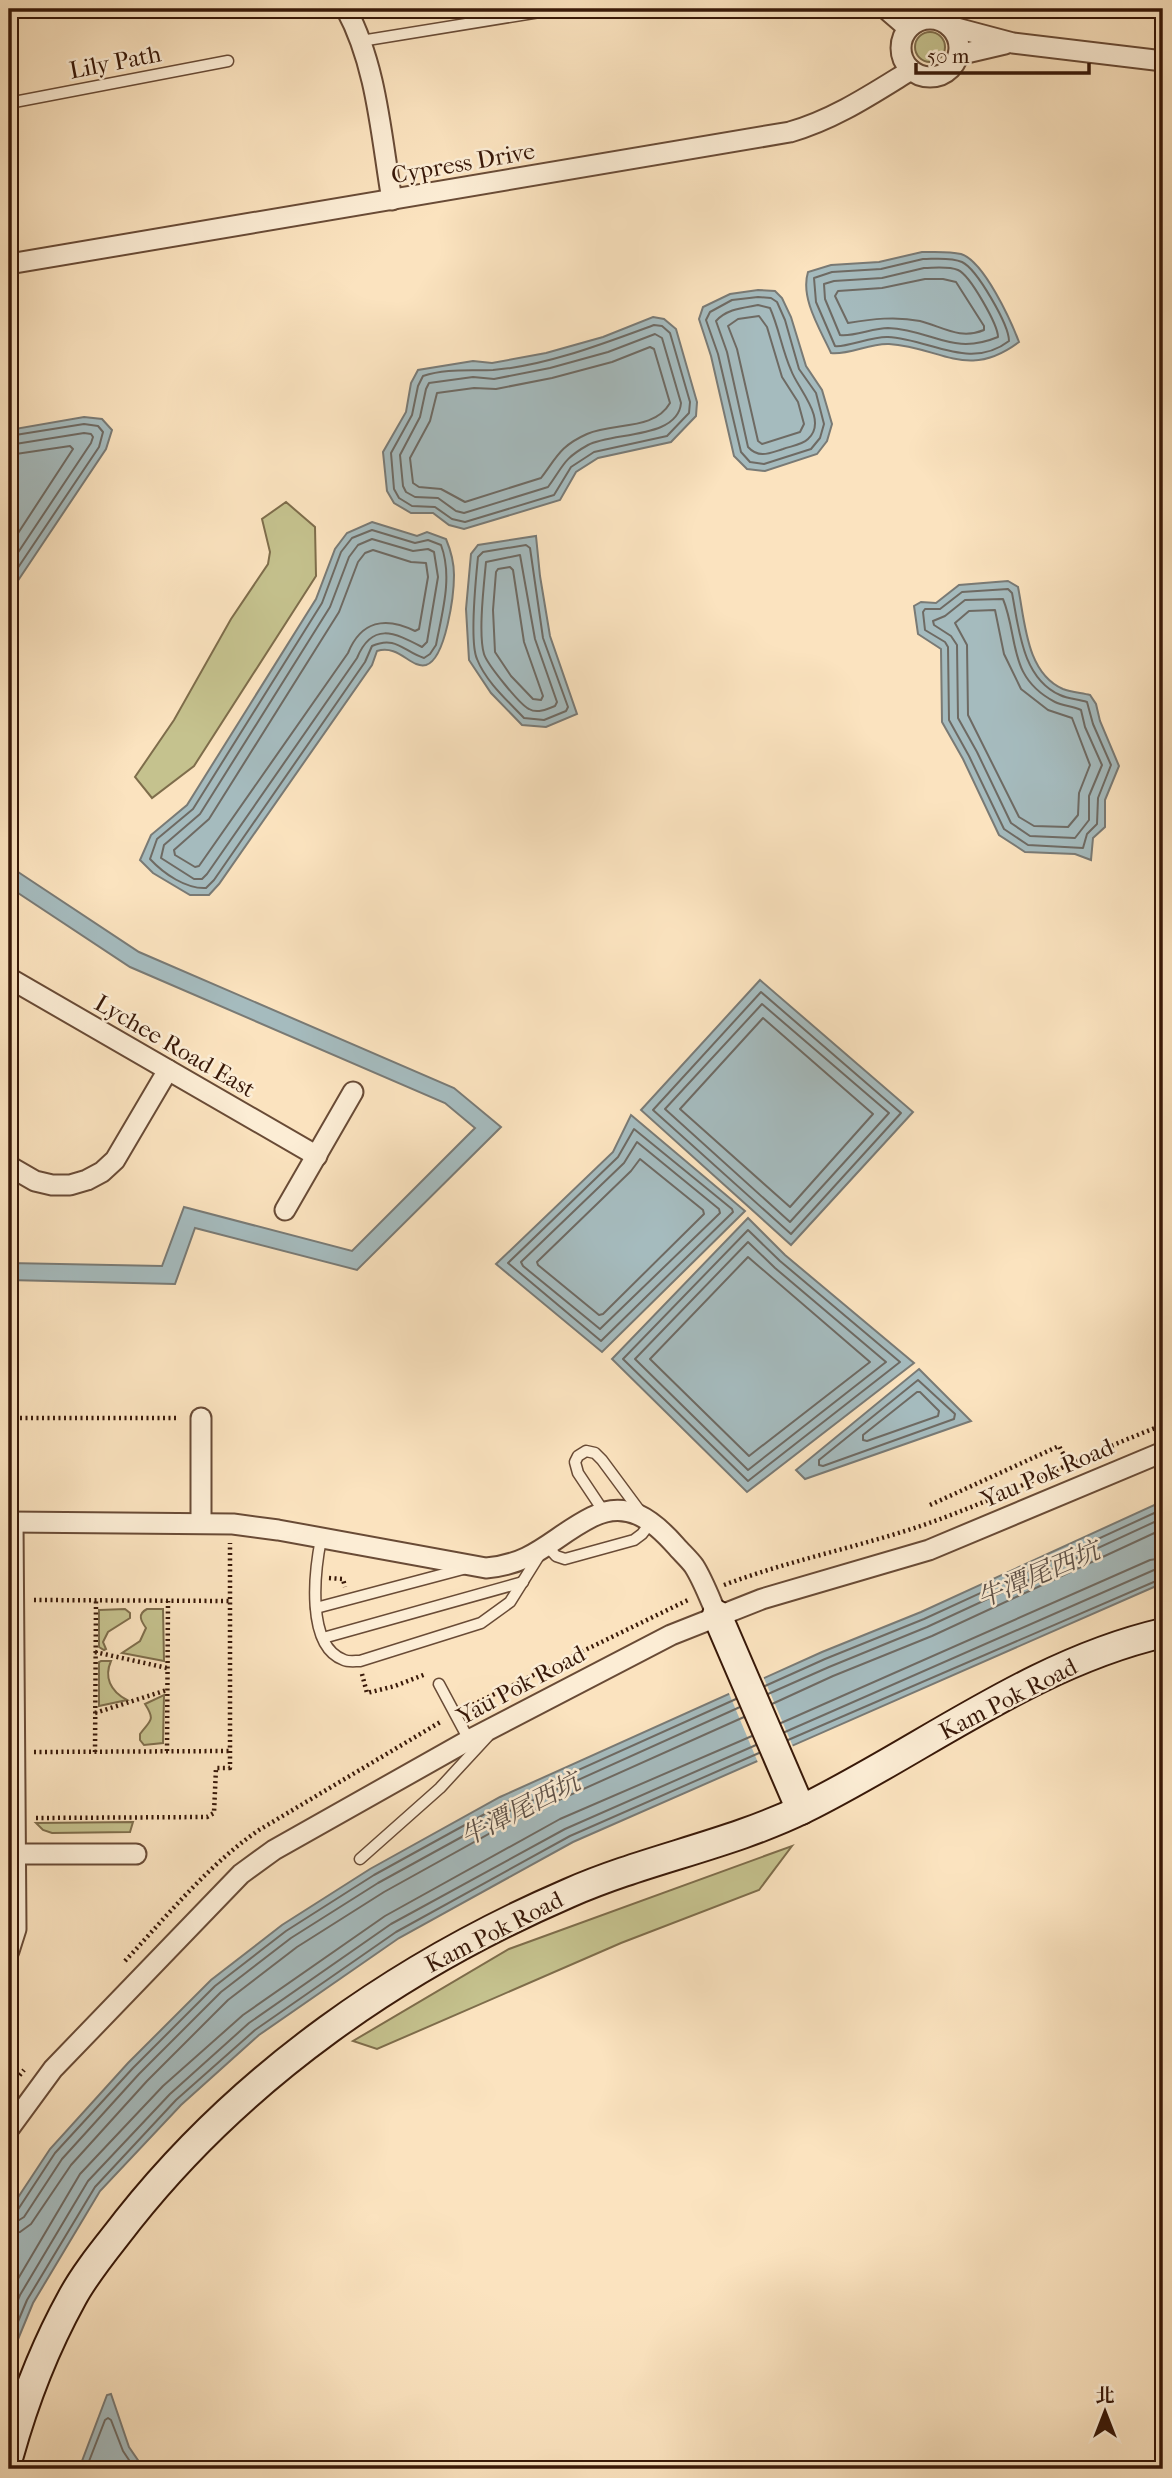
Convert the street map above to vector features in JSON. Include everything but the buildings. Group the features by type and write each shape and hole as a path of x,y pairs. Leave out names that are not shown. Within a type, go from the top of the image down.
{"street":[{"path":"346,9 369,69 392,200"},
{"path":"886,9 908,28"},
{"path":"928,19 939,20 948,26 955,34 958,44 958,55 954,64 938,75 919,75 911,69 901,54 901,45 908,28 928,19"},
{"path":"948,26 1013,43 1163,61"},
{"path":"958,55 980,48 1013,43"},
{"name":"Cypress Drive","path":"9,264 790,132 812,126 850,108 911,69"},
{"name":"Lychee Road East","path":"9,978 317,1156"},
{"path":"9,1166 35,1181 52,1185 70,1185 102,1172 115,1160 168,1070"},
{"path":"285,1210 354,1093"},
{"path":"201,1418 201,1522"},
{"name":"Yau Pok Road","path":"9,2129 53,2070 256,1861 469,1740 671,1635 762,1599 929,1550 1163,1452"},
{"path":"9,1951 16,1929 12,1854 11,1522 201,1522 278,1530 470,1567 503,1566 545,1549 591,1517 604,1512 625,1511 647,1518 694,1566 796,1797"},
{"name":"Kam Pok Road","path":"9,2455 41,2361 73,2295 113,2239 158,2183 213,2126 293,2056 367,2001 468,1942 570,1892 741,1834 796,1797 1062,1667 1163,1633"},
{"path":"12,1854 136,1854"}],"lane":[{"path":"360,41 558,9"},
{"name":"Lily Path","path":"9,103 228,61"},
{"path":"321,1539 314,1586 323,1638 331,1652 345,1661 360,1661 481,1623 510,1602 545,1549 560,1558 571,1557 634,1540 642,1534 647,1518 602,1460 595,1453 586,1451 578,1456 575,1462 578,1473 604,1512"},
{"path":"316,1608 470,1567"},
{"path":"323,1638 523,1582"},
{"path":"439,1684 469,1740"},
{"path":"360,1859 440,1788 501,1723"}],"path":[{"path":"9,1418 179,1418"},
{"path":"930,1505 1059,1446 1071,1470"},
{"path":"33,1819 207,1817 215,1810 216,1768 230,1768 230,1539"},
{"path":"323,1577 344,1579 344,1583"},
{"path":"34,1601 230,1601"},
{"path":"95,1752 96,1601"},
{"path":"167,1751 168,1601"},
{"path":"95,1652 167,1668"},
{"path":"363,1678 367,1693 395,1686 433,1671 439,1684"},
{"path":"95,1713 167,1690"},
{"path":"33,1752 230,1751"}],"shaded area":[{"path":"930,32 941,36 945,47 941,58 930,62 919,58 915,47 919,36"},
{"path":"286,502 315,527 316,576 194,766 152,798 135,777 174,720 231,619 268,564 270,552 262,519"},
{"path":"125,1609 130,1613 130,1618 108,1632 103,1642 106,1649 104,1650 99,1647 99,1610"},
{"path":"147,1609 163,1609 164,1661 122,1653 140,1641 146,1628 141,1615"},
{"path":"101,1661 111,1661 108,1673 110,1683 116,1692 127,1700 99,1706"},
{"path":"164,1695 163,1743 144,1745 140,1734 151,1717 145,1704"},
{"path":"133,1822 130,1832 52,1833 43,1830 36,1823"},
{"path":"792,1846 759,1890 621,1943 377,2049 353,2041 509,1949"}],"water":[{"path":"922,252 956,253 970,259 996,293 1019,342 1001,353 969,361 889,344 831,353 809,303 806,282 808,272 831,265 879,262"},
{"path":"758,290 775,291 782,298 791,317 806,366 822,390 832,424 827,441 817,454 765,471 747,469 734,456 711,356 699,319 703,307 730,294"},
{"path":"653,317 664,319 676,329 697,402 696,416 671,442 598,458 576,472 560,500 464,529 449,525 433,513 411,513 394,503 387,491 383,452 406,412 411,383 418,370 473,361 492,363 546,353 603,337"},
{"path":"84,417 102,419 112,430 106,449 9,594 9,430"},
{"path":"372,522 417,536 427,532 446,539 453,561 454,584 444,639 439,651 433,660 426,665 420,665 392,651 377,651 372,665 219,884 209,895 190,895 153,873 140,860 151,835 187,805 316,599 335,549 347,533"},
{"path":"536,536 550,636 577,714 546,727 522,725 491,693 469,660 466,609 471,554 478,545"},
{"path":"1008,581 1018,587 1029,645 1041,671 1063,689 1090,695 1096,704 1100,721 1119,766 1105,800 1105,827 1093,838 1091,860 1075,854 1025,852 999,835 942,722 941,649 918,634 914,606 921,602 936,603 959,585"},
{"path":"9,866 139,952 454,1088 501,1127 357,1270 195,1228 175,1284 9,1280 9,1263 162,1266 184,1207 352,1251 475,1128 445,1103 130,967 9,887"},
{"path":"760,980 913,1112 791,1245 641,1110"},
{"path":"631,1115 745,1211 602,1352 496,1264 613,1152"},
{"path":"748,1218 785,1255 914,1363 747,1492 612,1359"},
{"path":"919,1369 971,1421 805,1479 796,1470"},
{"name":"牛潭尾西坑","path":"1163,1501 1163,1583 573,1842 399,1938 259,2035 181,2105 100,2191 33,2303 9,2361 9,2211 50,2149 128,2063 211,1980 282,1925 370,1869 500,1797 822,1652 921,1612"},
{"path":"111,2394 129,2447 144,2469 79,2469 107,2395"}],"pier":[{"path":"763,1676 794,1749 759,1765 728,1691"}]}
